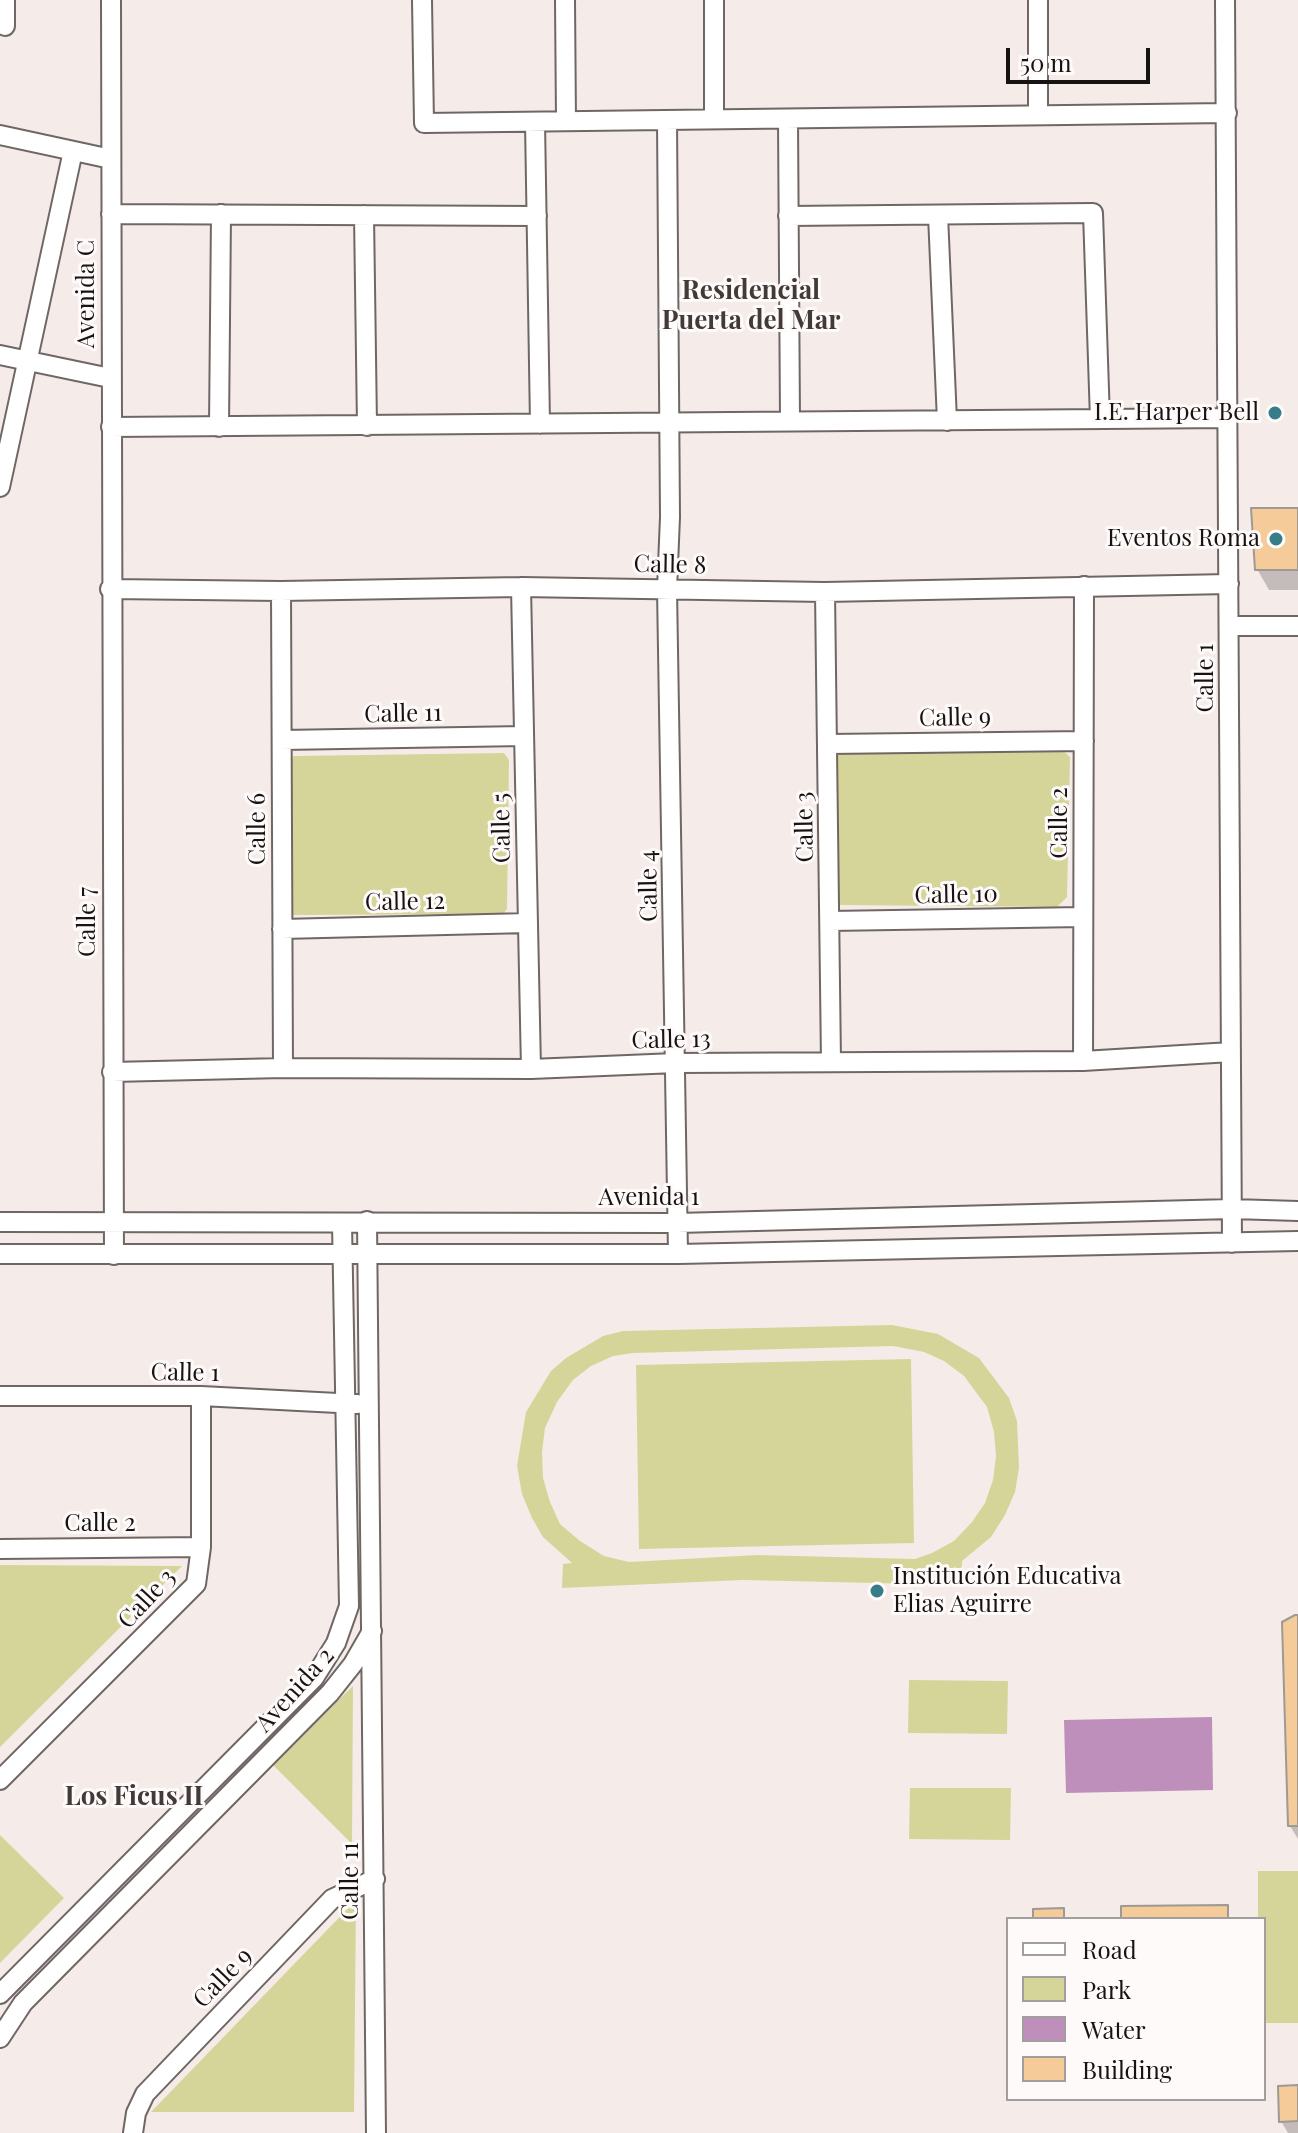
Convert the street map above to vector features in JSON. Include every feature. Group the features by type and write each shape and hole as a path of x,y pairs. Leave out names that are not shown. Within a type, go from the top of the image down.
{"street":[{"path":"5,0 5,26"},
{"name":"Avenida C","path":"110,589 111,0"},
{"path":"422,0 424,123 1227,113"},
{"path":"565,0 566,121"},
{"path":"714,0 714,119"},
{"path":"1038,0 1038,115"},
{"name":"Calle 1","path":"1225,0 1232,1243"},
{"name":"Calle 4","path":"667,120 670,423 667,589 678,1254"},
{"path":"788,120 790,420"},
{"path":"535,122 540,424"},
{"path":"0,135 111,159"},
{"path":"0,487 73,151"},
{"path":"788,216 1093,213 1100,419"},
{"path":"111,214 537,216"},
{"path":"219,427 221,214"},
{"path":"364,215 367,426"},
{"path":"938,215 947,421"},
{"path":"0,355 110,378"},
{"path":"111,427 1228,418"},
{"name":"Calle 8","path":"110,589 281,591 521,587 825,592 1229,584"},
{"name":"Calle 2","path":"1083,1061 1084,586"},
{"name":"Calle 5","path":"521,587 531,1069"},
{"name":"Calle 7","path":"110,589 114,1255"},
{"name":"Calle 6","path":"281,591 283,1068"},
{"name":"Calle 3","path":"825,592 831,1062"},
{"path":"1230,626 1298,626"},
{"name":"Calle 11","path":"282,740 524,736"},
{"name":"Calle 9","path":"828,744 1084,741"},
{"name":"Calle 10","path":"830,921 1083,917"},
{"name":"Calle 12","path":"282,929 528,923"},
{"name":"Calle 13","path":"112,1072 283,1068 531,1069 676,1063 1083,1061 1231,1052"},
{"name":"Avenida 1","path":"0,1222 677,1223 1232,1209 1298,1211"},
{"path":"367,1221 373,1628"},
{"name":"Avenida 2","path":"0,1994 314,1678 336,1643 349,1606 342,1223"},
{"path":"0,1254 678,1254 1298,1241"},
{"name":"Calle 1","path":"0,1396 201,1396 369,1404"},
{"name":"Calle 3","path":"0,1780 196,1584 201,1547 201,1396"},
{"name":"Calle 2","path":"0,1549 201,1547"},
{"name":"Calle 11","path":"373,1628 376,2133"},
{"name":"Avenida 2","path":"0,2038 23,2003 330,1693 353,1664 373,1628"},
{"name":"Calle 9","path":"133,2133 136,2113 145,2094 332,1899 375,1879"}],"green space":[{"path":"839,750 1062,750 1070,757 1067,897 1057,907 840,905 836,899 834,756"},
{"path":"504,753 509,760 507,909 503,914 293,915 288,907 289,761 294,756"},
{"path":"892,1325 938,1334 979,1358 1009,1398 1017,1421 1019,1468 1015,1492 1005,1515 991,1537 962,1561 961,1585 743,1580 562,1588 563,1564 572,1563 543,1537 522,1494 517,1466 526,1412 551,1371 566,1358 603,1336 623,1331","holes":["893,1346 924,1352 944,1361 964,1376 987,1407 996,1456 993,1480 985,1503 954,1541 932,1553 915,1559 757,1555 629,1562 604,1556 580,1541 560,1524 550,1502 543,1478 545,1428 557,1402 573,1380 591,1366 613,1356"]},
{"path":"911,1359 914,1543 639,1549 636,1365"},
{"path":"0,1565 182,1566 0,1747"},
{"path":"909,1680 1008,1681 1007,1734 908,1733"},
{"path":"353,1686 352,1844 272,1764"},
{"path":"910,1788 1011,1788 1010,1840 909,1839"},
{"path":"0,1835 64,1898 0,1963"},
{"path":"1258,1871 1298,1871 1298,2023 1266,2023 1266,1917 1258,1917"},
{"path":"356,1900 354,2112 151,2112"}],"water":[{"path":"1212,1717 1213,1790 1066,1793 1064,1720"}],"building":[{"name":"Eventos Roma","path":"1251,508 1298,508 1298,570 1255,570"},
{"path":"1298,1615 1298,1826 1288,1826 1282,1622"},
{"path":"1228,1905 1228,1917 1121,1917 1121,1906"},
{"path":"1064,1908 1064,1917 1033,1917 1033,1909"},
{"path":"1298,2085 1298,2121 1279,2122 1278,2086"}],"place":[{"name":"I.E. Harper Bell","path":"1275,413"},
{"name":"Eventos Roma","path":"1276,539"},
{"name":"Institución Educativa Elias Aguirre","path":"877,1591"}],"district":[{"name":"Residencial Puerta del Mar","path":"751,306"},
{"name":"Los Ficus II","path":"134,1797"}]}
